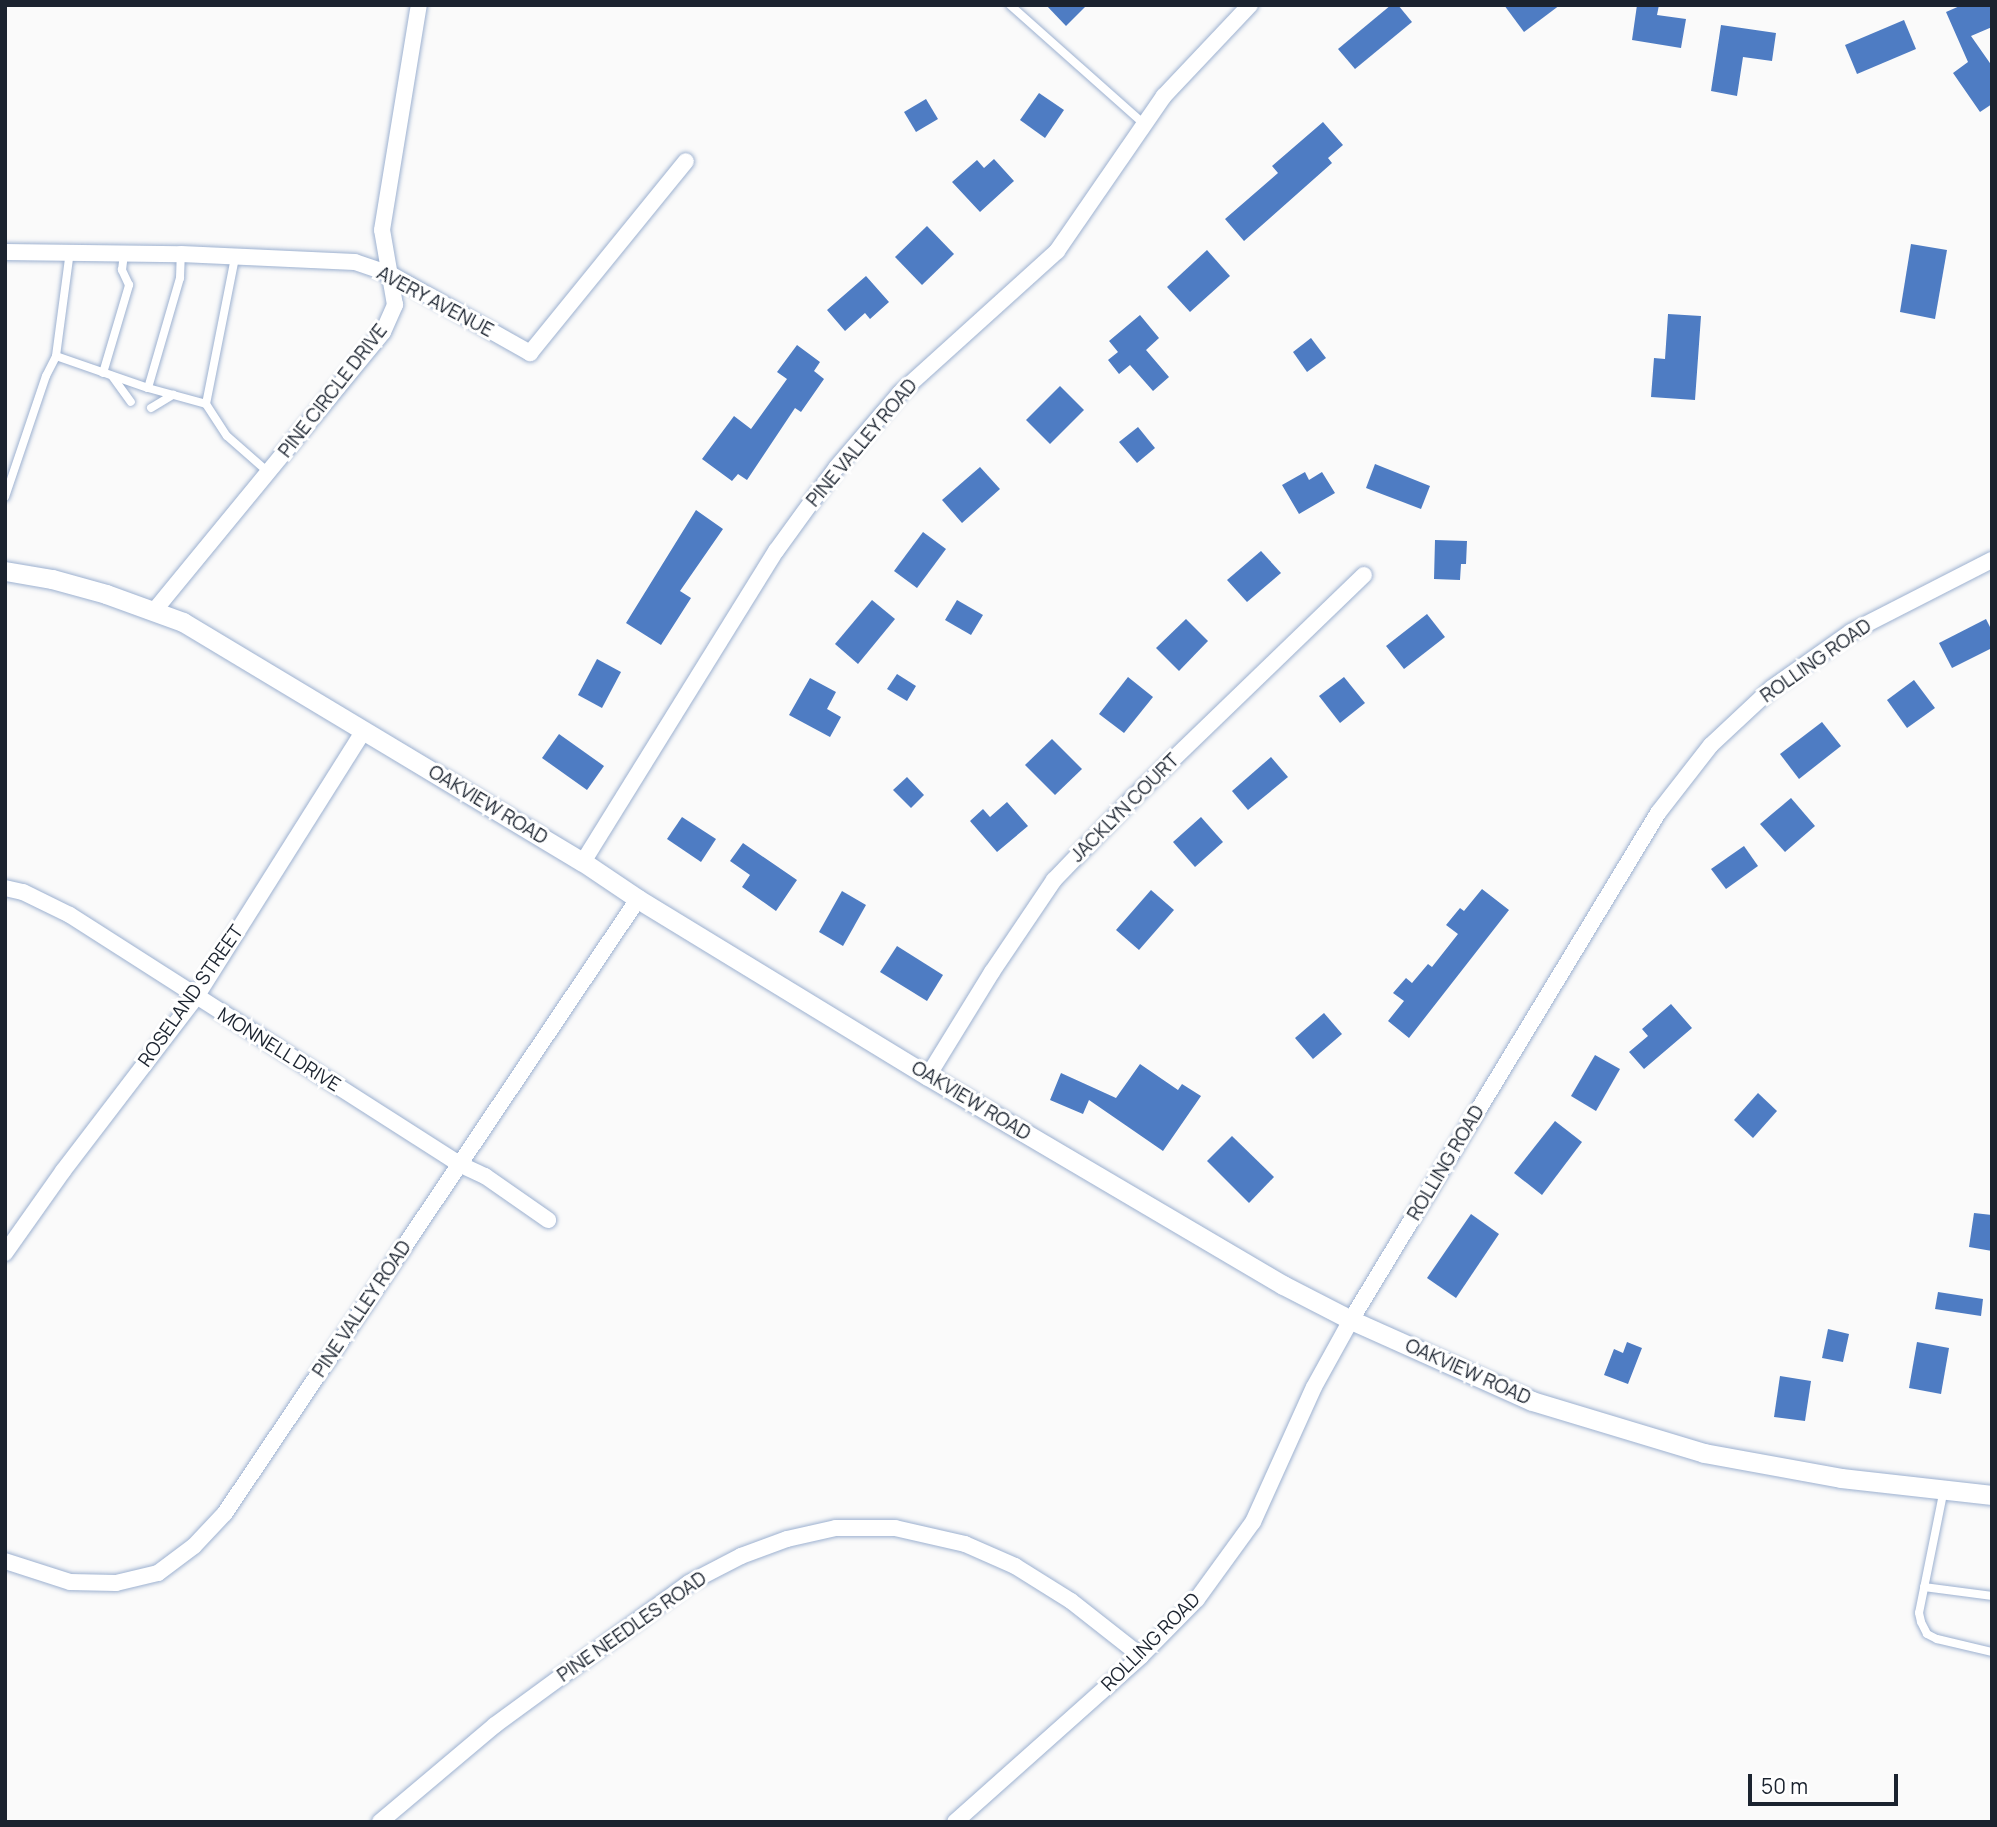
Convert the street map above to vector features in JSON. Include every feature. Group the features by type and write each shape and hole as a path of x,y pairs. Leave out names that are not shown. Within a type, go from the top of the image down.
{"street":[{"name":"PINE CIRCLE DRIVE","path":"154,611 383,332 395,305 382,230 419,5"},
{"name":"PINE VALLEY ROAD","path":"583,862 776,551 836,468 900,393 1057,251 1164,96 1250,5"},
{"name":"AVERY AVENUE","path":"5,252 181,254 355,262 390,274 530,353 686,161"},
{"name":"ROLLING ROAD","path":"955,1822 1141,1656 1197,1599 1252,1522 1314,1387 1351,1320 1658,813 1711,745 1772,688 1851,632 1992,560"},
{"name":"OAKVIEW ROAD","path":"5,571 52,579 183,622 583,862 638,899 928,1076 1283,1285 1351,1320 1532,1401 1704,1452 1840,1478 1992,1495"},
{"name":"JACKLYN COURT","path":"928,1076 992,972 1054,880 1133,798 1364,575"},
{"name":"ROSELAND STREET","path":"5,1253 63,1171 196,997 364,730"},
{"name":"MONNELL DRIVE","path":"5,888 23,892 70,915 459,1164 485,1176 548,1220"},
{"name":"PINE VALLEY ROAD","path":"5,1561 70,1582 116,1583 158,1573 194,1546 225,1513 638,899"},
{"name":"PINE NEEDLES ROAD","path":"380,1822 495,1725 690,1583 741,1556 787,1539 836,1528 895,1528 965,1544 1015,1566 1072,1601 1141,1656"}],"lane":[{"path":"1010,5 1145,125"},
{"path":"5,497 46,376 57,356 70,251"},
{"path":"107,374 129,285 122,270 124,254"},
{"path":"148,388 180,278 181,254"},
{"path":"206,404 235,256"},
{"path":"57,356 148,388 206,404 227,436 268,472"},
{"path":"107,374 131,401"},
{"path":"151,408 173,395"},
{"path":"1944,1489 1919,1613 1927,1634 1937,1639 1992,1652"},
{"path":"1924,1587 1992,1596"}],"building":[{"path":"1046,5 1087,5 1066,26"},
{"path":"1391,5 1398,5 1412,22 1355,69 1338,49"},
{"path":"1504,5 1560,5 1524,32"},
{"path":"1637,5 1659,5 1657,15 1686,19 1681,48 1632,40"},
{"path":"1962,5 1992,5 1992,27 1971,36 1992,66 1992,104 1980,112 1953,73 1968,62 1946,12"},
{"path":"1904,20 1916,49 1857,74 1845,45"},
{"path":"1721,25 1776,33 1772,61 1743,57 1737,96 1711,91"},
{"path":"1039,93 1064,110 1045,138 1020,120"},
{"path":"926,99 938,119 916,132 904,112"},
{"path":"1323,122 1343,145 1328,158 1332,163 1244,241 1225,219 1278,173 1272,166"},
{"path":"994,159 1014,181 980,212 952,182 977,160 984,168"},
{"path":"927,226 954,254 922,285 895,257"},
{"path":"1911,244 1947,250 1935,319 1900,312"},
{"path":"1207,250 1230,276 1190,312 1167,287"},
{"path":"866,276 889,302 870,319 865,313 845,331 827,310"},
{"path":"1668,314 1701,316 1695,400 1651,397 1654,358 1665,359"},
{"path":"1140,315 1159,338 1146,350 1169,377 1153,391 1130,365 1119,374 1108,360 1118,352 1109,341"},
{"path":"1311,338 1326,358 1307,372 1293,352"},
{"path":"797,345 820,362 814,371 824,379 801,412 795,408 747,480 738,474 732,481 702,459 734,416 751,429 787,379 777,372"},
{"path":"1060,386 1084,410 1050,444 1026,420"},
{"path":"1138,427 1155,448 1137,463 1119,442"},
{"path":"1375,464 1430,486 1421,509 1366,488"},
{"path":"980,467 1000,489 962,523 942,500"},
{"path":"1305,472 1309,480 1322,472 1335,493 1299,514 1282,485"},
{"path":"696,510 723,529 680,591 691,598 661,645 626,623"},
{"path":"923,532 946,549 917,588 894,571"},
{"path":"1435,540 1467,541 1466,564 1461,564 1460,580 1434,579"},
{"path":"1261,551 1281,573 1247,602 1227,580"},
{"path":"872,600 895,619 858,664 835,644"},
{"path":"957,600 983,615 971,635 945,620"},
{"path":"1427,614 1445,637 1404,669 1386,646"},
{"path":"1186,619 1208,641 1179,671 1156,648"},
{"path":"1986,619 1992,631 1992,648 1952,668 1939,643"},
{"path":"597,659 621,672 602,708 578,695"},
{"path":"897,674 916,686 907,701 887,689"},
{"path":"1128,677 1153,697 1124,733 1099,714"},
{"path":"1344,677 1365,703 1340,723 1319,696"},
{"path":"810,678 836,692 827,709 841,717 830,737 789,715"},
{"path":"1914,680 1935,708 1907,728 1887,700"},
{"path":"1822,722 1841,746 1799,779 1780,754"},
{"path":"559,734 604,766 587,790 542,758"},
{"path":"1052,739 1082,769 1055,795 1025,765"},
{"path":"1271,757 1288,777 1248,810 1232,791"},
{"path":"907,777 924,795 911,808 893,790"},
{"path":"1791,798 1815,826 1785,852 1760,824"},
{"path":"1007,802 1028,826 997,852 970,821 983,809 990,817"},
{"path":"682,817 716,839 701,862 667,839"},
{"path":"1201,817 1223,842 1195,867 1173,842"},
{"path":"743,843 797,880 776,911 742,887 750,875 730,861"},
{"path":"1744,846 1758,866 1726,889 1711,869"},
{"path":"1482,889 1509,910 1409,1038 1388,1021 1404,1001 1393,993 1406,978 1412,983 1428,964 1432,967 1458,934 1446,925 1460,908 1464,911"},
{"path":"1151,890 1174,910 1139,950 1116,930"},
{"path":"842,891 866,905 843,946 819,932"},
{"path":"897,946 943,975 927,1001 880,972"},
{"path":"1671,1004 1692,1028 1644,1069 1629,1052 1648,1036 1642,1029"},
{"path":"1324,1013 1342,1034 1313,1059 1295,1038"},
{"path":"1595,1055 1620,1069 1596,1111 1571,1096"},
{"path":"1140,1064 1178,1090 1182,1084 1201,1096 1163,1151 1089,1100 1083,1114 1050,1100 1061,1073 1116,1098"},
{"path":"1758,1093 1777,1111 1753,1138 1734,1120"},
{"path":"1555,1121 1582,1142 1542,1195 1514,1173"},
{"path":"1232,1136 1274,1177 1249,1203 1207,1161"},
{"path":"1974,1213 1992,1215 1992,1251 1969,1247"},
{"path":"1471,1214 1499,1234 1456,1298 1427,1278"},
{"path":"1938,1292 1983,1299 1981,1316 1935,1309"},
{"path":"1828,1329 1849,1334 1843,1362 1822,1358"},
{"path":"1627,1342 1642,1348 1628,1384 1604,1375 1614,1349 1623,1353"},
{"path":"1917,1342 1949,1348 1941,1394 1909,1388"},
{"path":"1780,1376 1811,1381 1805,1421 1774,1417"}]}
